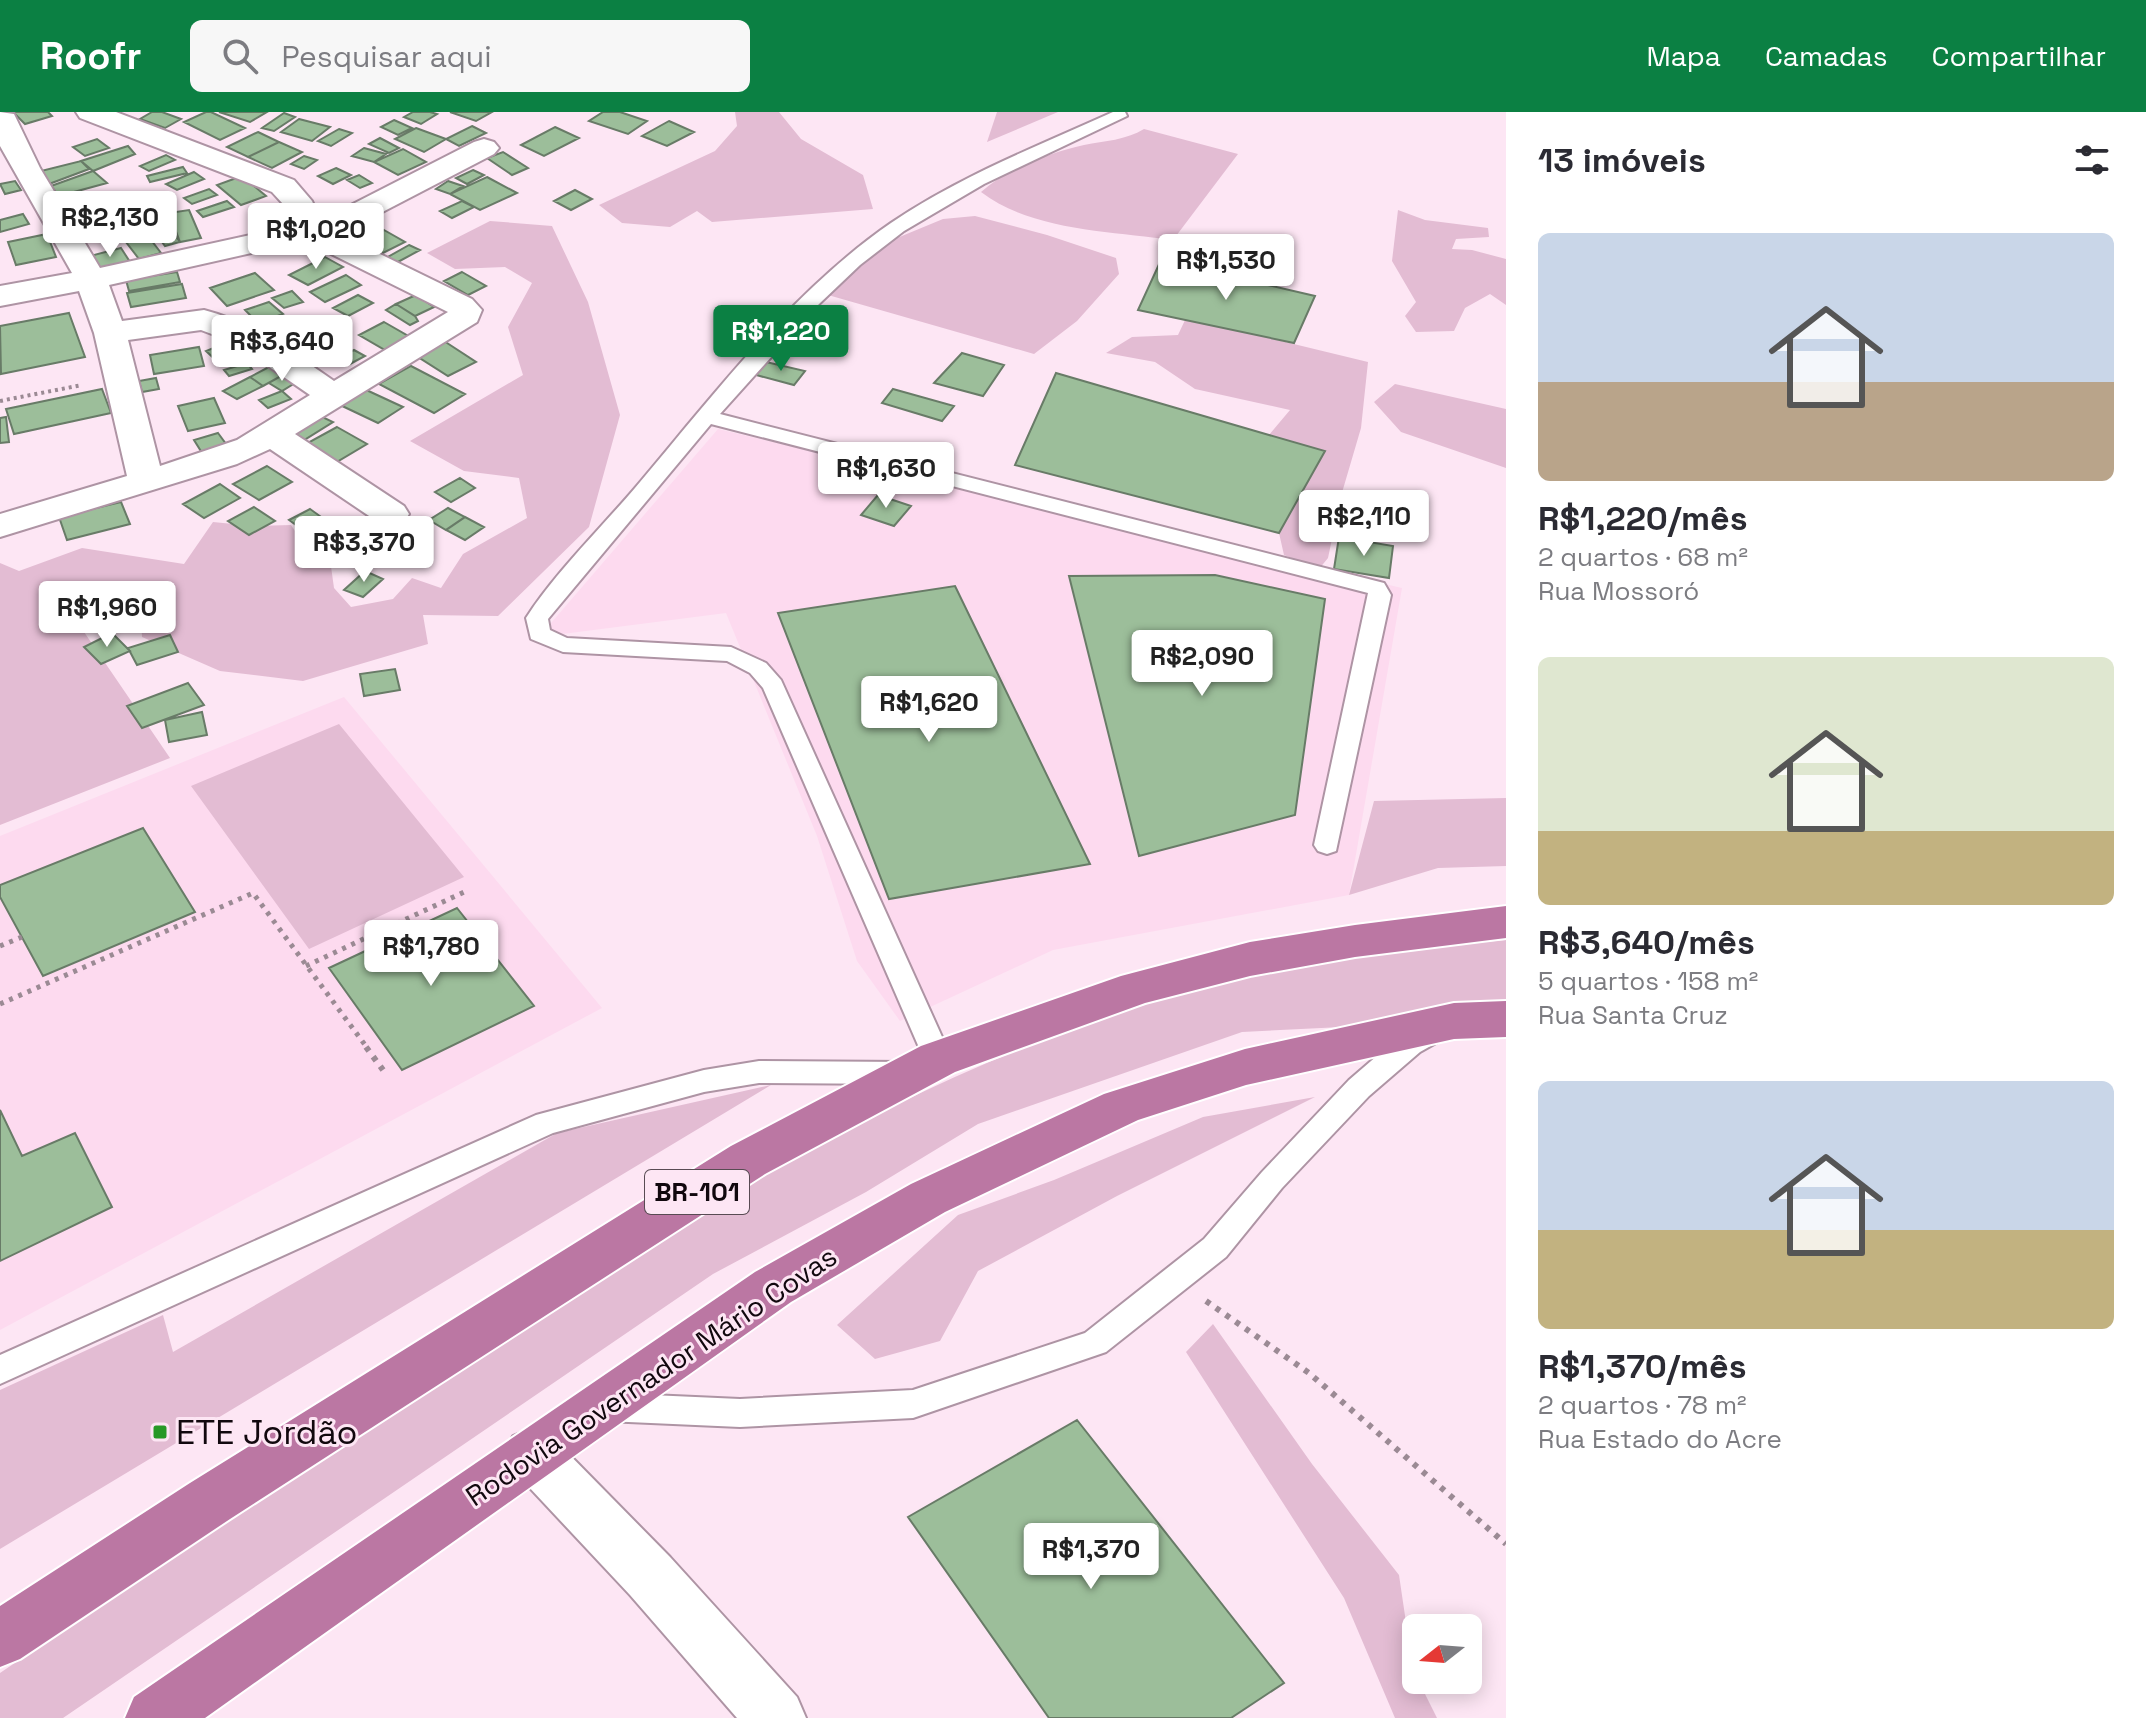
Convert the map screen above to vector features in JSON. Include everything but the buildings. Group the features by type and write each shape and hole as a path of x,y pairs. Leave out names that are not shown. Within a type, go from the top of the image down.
{"highway":[{"name":"BR-101","path":"0,1639 210,1501 748,1160 925,1066 1137,988 1250,959 1355,941 1506,922"},
{"name":"Rodovia Governador Mário Covas","path":"155,1718 773,1287 928,1198 1121,1107 1245,1067 1454,1021 1506,1019"}],"street":[{"path":"0,114 25,168 91,279 110,333 118,377 146,482"},
{"path":"0,526 225,457 271,434 466,315 466,310 309,231 297,201 283,186 115,116"},
{"path":"0,296 309,231 358,213 484,148"},
{"path":"110,333 204,320 245,335 333,396"},
{"path":"271,434 391,514"},
{"path":"532,1453 650,1576 776,1718"}],"lane":[{"path":"0,1370 546,1123 690,1085 759,1072 925,1066 773,685 758,668 731,654 563,645 539,634 537,618 813,297 898,227 977,179 1119,116"},
{"path":"707,417 1376,588 1380,595 1327,845"},
{"path":"599,1406 740,1413 913,1404 1095,1343 1215,1248 1272,1180 1359,1088 1410,1044 1454,1021"}],"path":[{"path":"0,401 118,377"},
{"path":"306,966 464,892"},
{"path":"0,1004 253,893 383,1070"},
{"path":"0,946 22,937"},
{"path":"1175,1280 1309,1373 1506,1544"}],"shaded area":[{"path":"735,112 779,112 801,139 863,175 873,209 712,222 697,211 670,227 622,223 599,205 715,151 737,126"},
{"path":"997,112 1058,112 987,142"},
{"path":"1144,129 1238,154 1173,240 1048,222 1001,205 981,192 1016,169 1043,157 1123,138"},
{"path":"1398,210 1425,220 1488,228 1489,237 1456,239 1452,249 1472,250 1506,259 1506,305 1490,294 1465,308 1454,331 1416,332 1405,316 1416,302 1392,261"},
{"path":"975,216 1116,258 1119,274 1077,321 1034,354 828,295 868,250 943,219"},
{"path":"490,221 552,226 588,302 620,415 589,527 498,616 423,615 428,644 303,681 220,671 142,637 140,598 76,595 67,607 170,758 0,825 0,563 19,571 82,548 184,564 213,522 253,526 291,525 305,546 329,552 334,588 351,607 393,599 412,578 441,588 463,554 527,518 519,478 464,471 410,441 523,375 508,327 532,283 505,267 455,269 427,253"},
{"path":"1186,318 1368,362 1361,428 1341,496 1328,558 1319,569 1284,555 1279,533 1325,451 1269,435 1290,410 1195,389 1155,362 1106,353 1132,337 1178,335"},
{"path":"1395,384 1506,409 1506,468 1401,432 1374,402"},
{"path":"718,429 1402,588 1349,895 1053,950 900,1021 857,961 817,836 726,613 539,637"},
{"path":"344,697 602,1008 0,1330 0,836"},
{"path":"339,724 464,877 309,949 191,786"},
{"path":"1506,798 1506,866 1438,868 1349,895 1374,801"},
{"path":"1506,940 1506,1010 1383,1025 1242,1032 978,1124 866,1192 713,1274 63,1718 0,1718 0,1673 441,1377 725,1196 820,1143 970,1070 1073,1029 1178,995 1259,975 1341,960"},
{"path":"771,1085 0,1549 0,1390 163,1315 173,1352 557,1133"},
{"path":"1315,1097 1117,1196 978,1271 940,1341 875,1359 837,1325 958,1215 1054,1180 1203,1117"},
{"path":"1213,1324 1312,1464 1399,1575 1405,1614 1402,1614 1402,1694 1425,1694 1437,1718 1395,1718 1344,1598 1186,1352"}],"place":[{"name":"ETE Jordão","path":"160,1432"}]}
